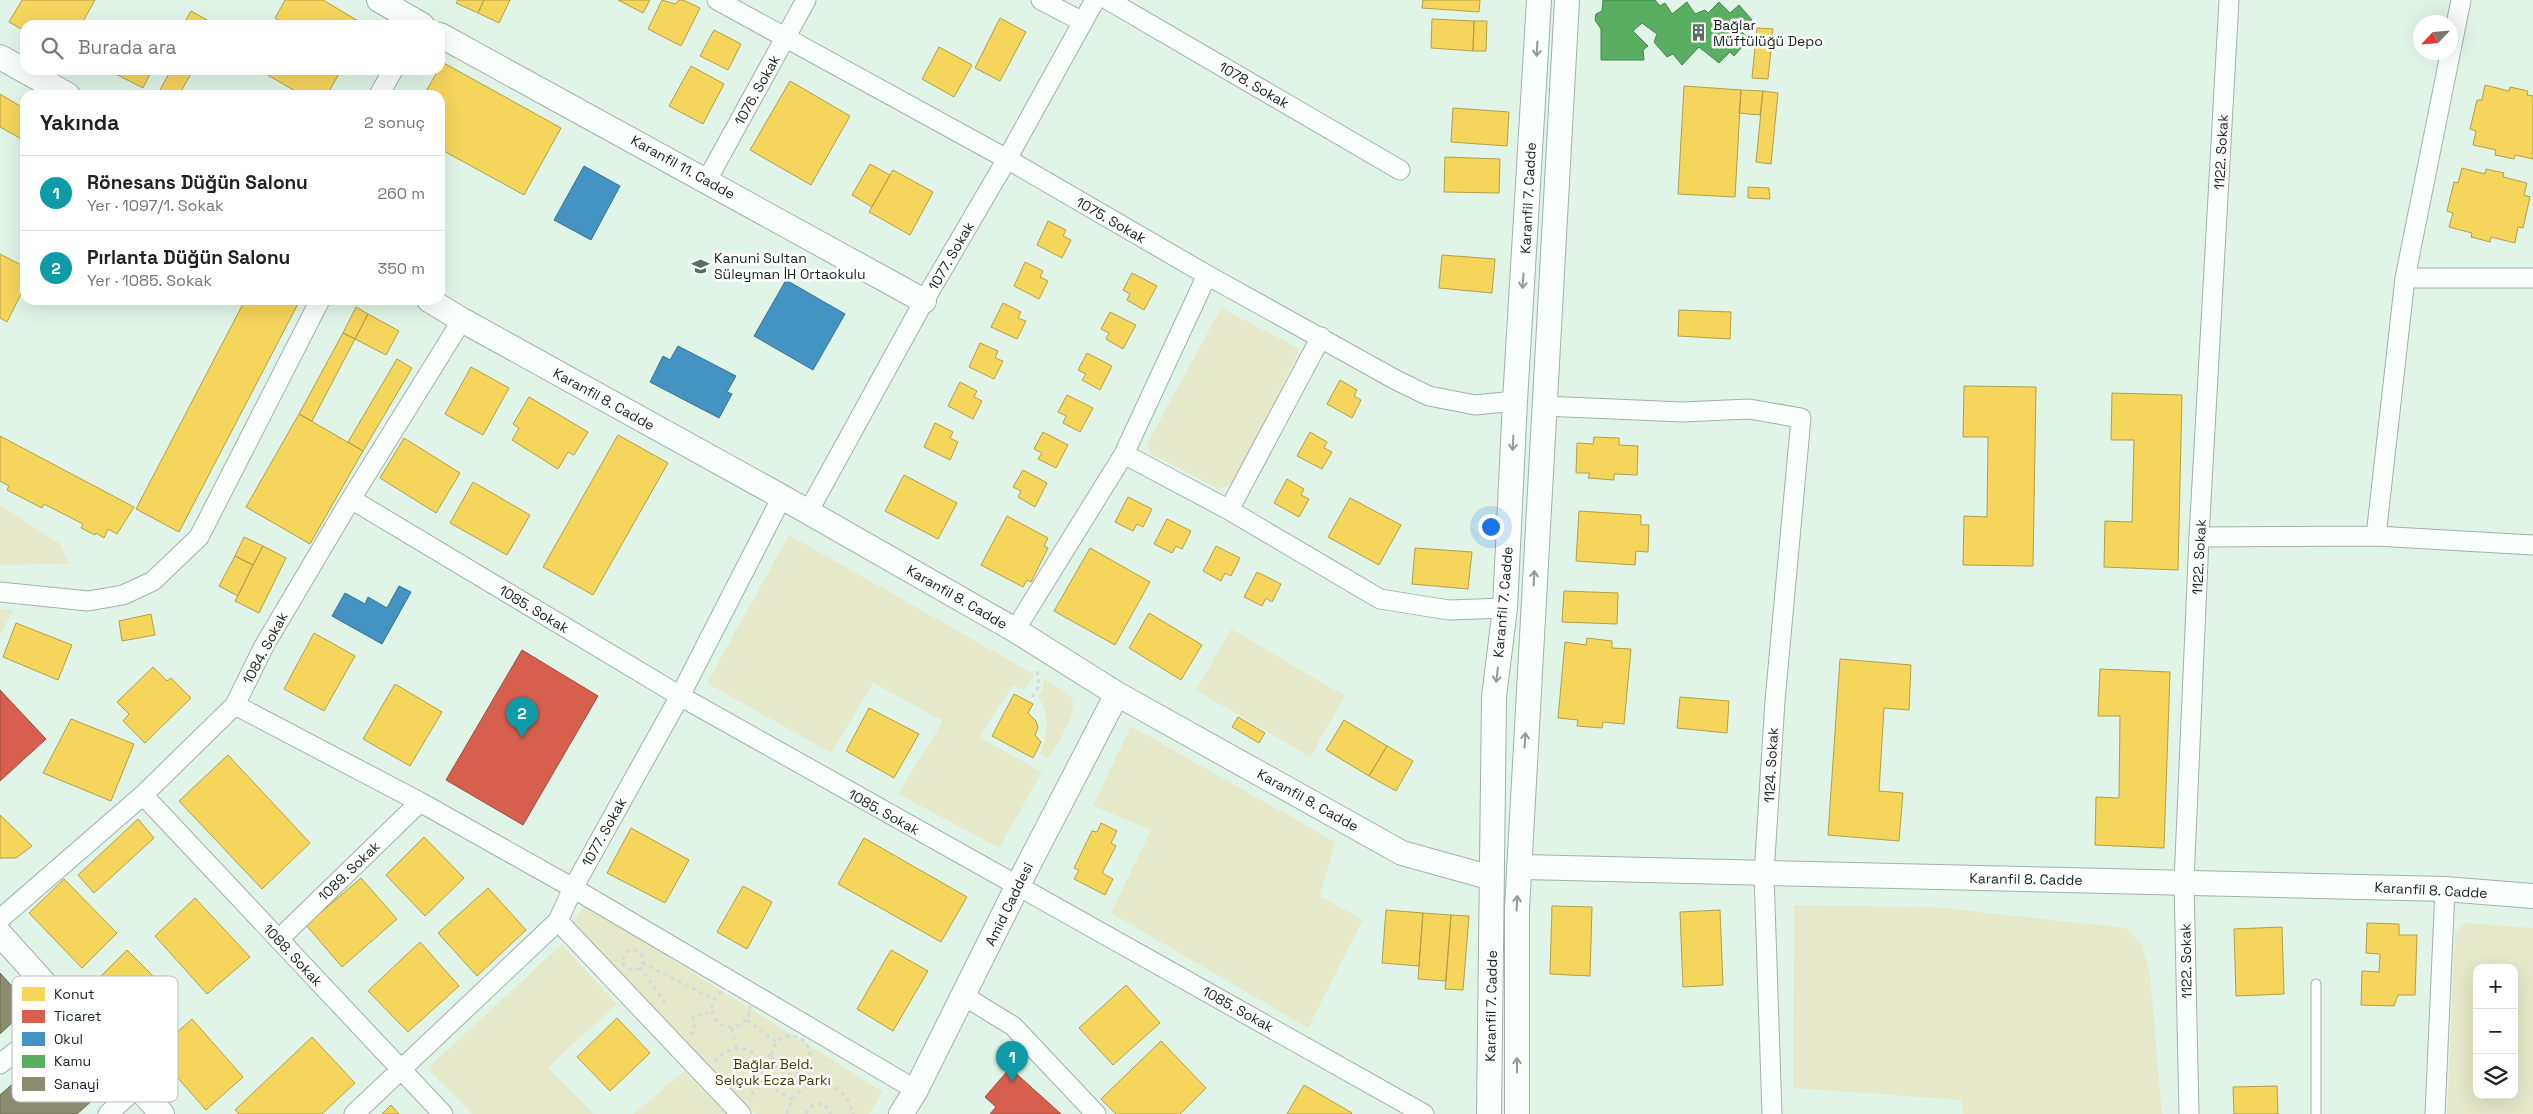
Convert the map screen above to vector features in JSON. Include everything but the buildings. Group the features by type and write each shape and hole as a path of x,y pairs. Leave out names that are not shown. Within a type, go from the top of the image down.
{"street":[{"name":"Karanfil 11. Cadde","path":"379,0 414,20"},
{"name":"1075. Sokak","path":"717,0 1007,159 1207,276 1429,396 1475,406 1515,401"},
{"name":"1076. Sokak","path":"707,180 806,0"},
{"path":"1041,0 1083,22"},
{"name":"1077. Sokak","path":"808,512 924,300 1007,159 1095,0"},
{"name":"1078. Sokak","path":"1108,0 1400,170"},
{"name":"Karanfil 7. Cadde","path":"1490,1114 1494,697 1505,608 1515,401 1539,0"},
{"name":"Karanfil 7. Cadde","path":"1517,1114 1517,909 1543,406 1567,0"},
{"name":"1122. Sokak","path":"2189,1114 2184,882 2199,537 2229,0"},
{"path":"2376,536 2405,278 2461,0"},
{"name":"Karanfil 11. Cadde","path":"445,37 924,300"},
{"path":"0,57 20,68"},
{"path":"32,75 59,90"},
{"path":"382,90 390,75"},
{"path":"1015,630 1124,454 1207,276"},
{"path":"2405,278 2533,278"},
{"path":"0,592 88,601 123,595 153,581 199,538 317,305"},
{"name":"Karanfil 8. Cadde","path":"437,305 782,497 1015,630 1117,694 1402,852 1492,878"},
{"name":"1084. Sokak","path":"0,919 143,795 235,705 264,646 351,499 462,320"},
{"path":"1229,510 1321,337"},
{"name":"1124. Sokak","path":"1543,406 1683,412 1749,410 1801,418 1775,701 1764,874 1772,1114"},
{"path":"1124,454 1229,510 1380,599 1448,610 1505,608"},
{"name":"1077. Sokak","path":"354,1114 558,921 573,888 680,696 782,497"},
{"name":"1085. Sokak","path":"351,499 680,696 1424,1114"},
{"path":"2199,537 2376,536 2533,545"},
{"name":"Amid Caddesi","path":"902,1114 916,1090 1017,887 1117,694"},
{"path":"235,705 420,802 573,888 916,1090"},
{"name":"1088. Sokak","path":"143,795 400,1071 443,1114"},
{"name":"1089. Sokak","path":"279,939 420,802"},
{"name":"Karanfil 8. Cadde","path":"1519,867 2445,889 2533,896"},
{"path":"2435,1114 2445,889"},
{"path":"558,921 735,1108"},
{"path":"0,934 38,976"},
{"path":"964,996 1012,1026 1096,1114"},
{"path":"0,1064 12,1054"},
{"path":"108,1114 121,1102"},
{"path":"151,1102 162,1114"}],"lane":[{"path":"2316,984 2316,1114"}],"path":[{"path":"641,965 633,970 626,968 622,959 625,953 630,950 636,950 643,957 641,965 665,1003"},
{"path":"641,965 714,999"},
{"path":"725,990 738,990 744,994 750,1006 747,1020 738,1027 732,1028 720,1025 712,1012 714,999 725,990"},
{"path":"687,1036 693,1033 695,1024 693,1018 712,1012"},
{"path":"747,1020 777,1043"},
{"path":"732,1028 736,1047"},
{"path":"787,1036 800,1038 809,1046 810,1059 804,1070 793,1074 786,1074 776,1067 772,1055 777,1043 787,1036"},
{"path":"709,1066 723,1052 736,1047 750,1051 760,1059 764,1074 761,1082 735,1108"},
{"path":"760,1059 772,1055"},
{"path":"761,1082 792,1100"},
{"path":"787,1114 792,1100 804,1087 826,1084 836,1087 845,1094 853,1114"},
{"path":"806,1114 810,1107 817,1104 825,1105 831,1114"}],"green space":[{"path":"1221,308 1300,349 1235,482 1219,489 1151,454 1147,444"},
{"path":"0,505 60,544 69,564 0,565"},
{"path":"789,535 1035,675 1024,690 1013,685 979,737 1042,772 999,848 898,794 943,721 873,683 831,753 707,683"},
{"path":"0,609 13,610 0,635"},
{"path":"1231,629 1345,696 1310,757 1196,690"},
{"path":"1044,680 1068,694 1073,703 1070,719 1048,759 1040,754 1047,725 1045,711 1038,696 1043,689"},
{"path":"1131,726 1335,842 1320,896 1363,920 1308,1028 1111,913 1151,830 1093,806"},
{"name":"Bağlar Beld. Selçuk Ecza Parkı","path":"585,905 883,1092 869,1114 756,1114 572,923"},
{"path":"1794,905 1934,907 2126,928 2141,943 2150,973 2162,1114 1963,1114 1961,1100 1793,1088"},
{"path":"2465,923 2533,928 2533,1114 2447,1114 2455,933"},
{"path":"562,944 617,1004 548,1067 593,1114 472,1114 431,1072 430,1066"},
{"path":"684,1071 726,1114 633,1114"}],"place":[{"name":"Bağlar Müftülüğü Depo","path":"1699,33"},
{"name":"Kanuni Sultan Süleyman İH Ortaokulu","path":"700,266"},
{"name":"Pırlanta Düğün Salonu","path":"522,738"},
{"name":"Rönesans Düğün Salonu","path":"1012,1082"}]}
